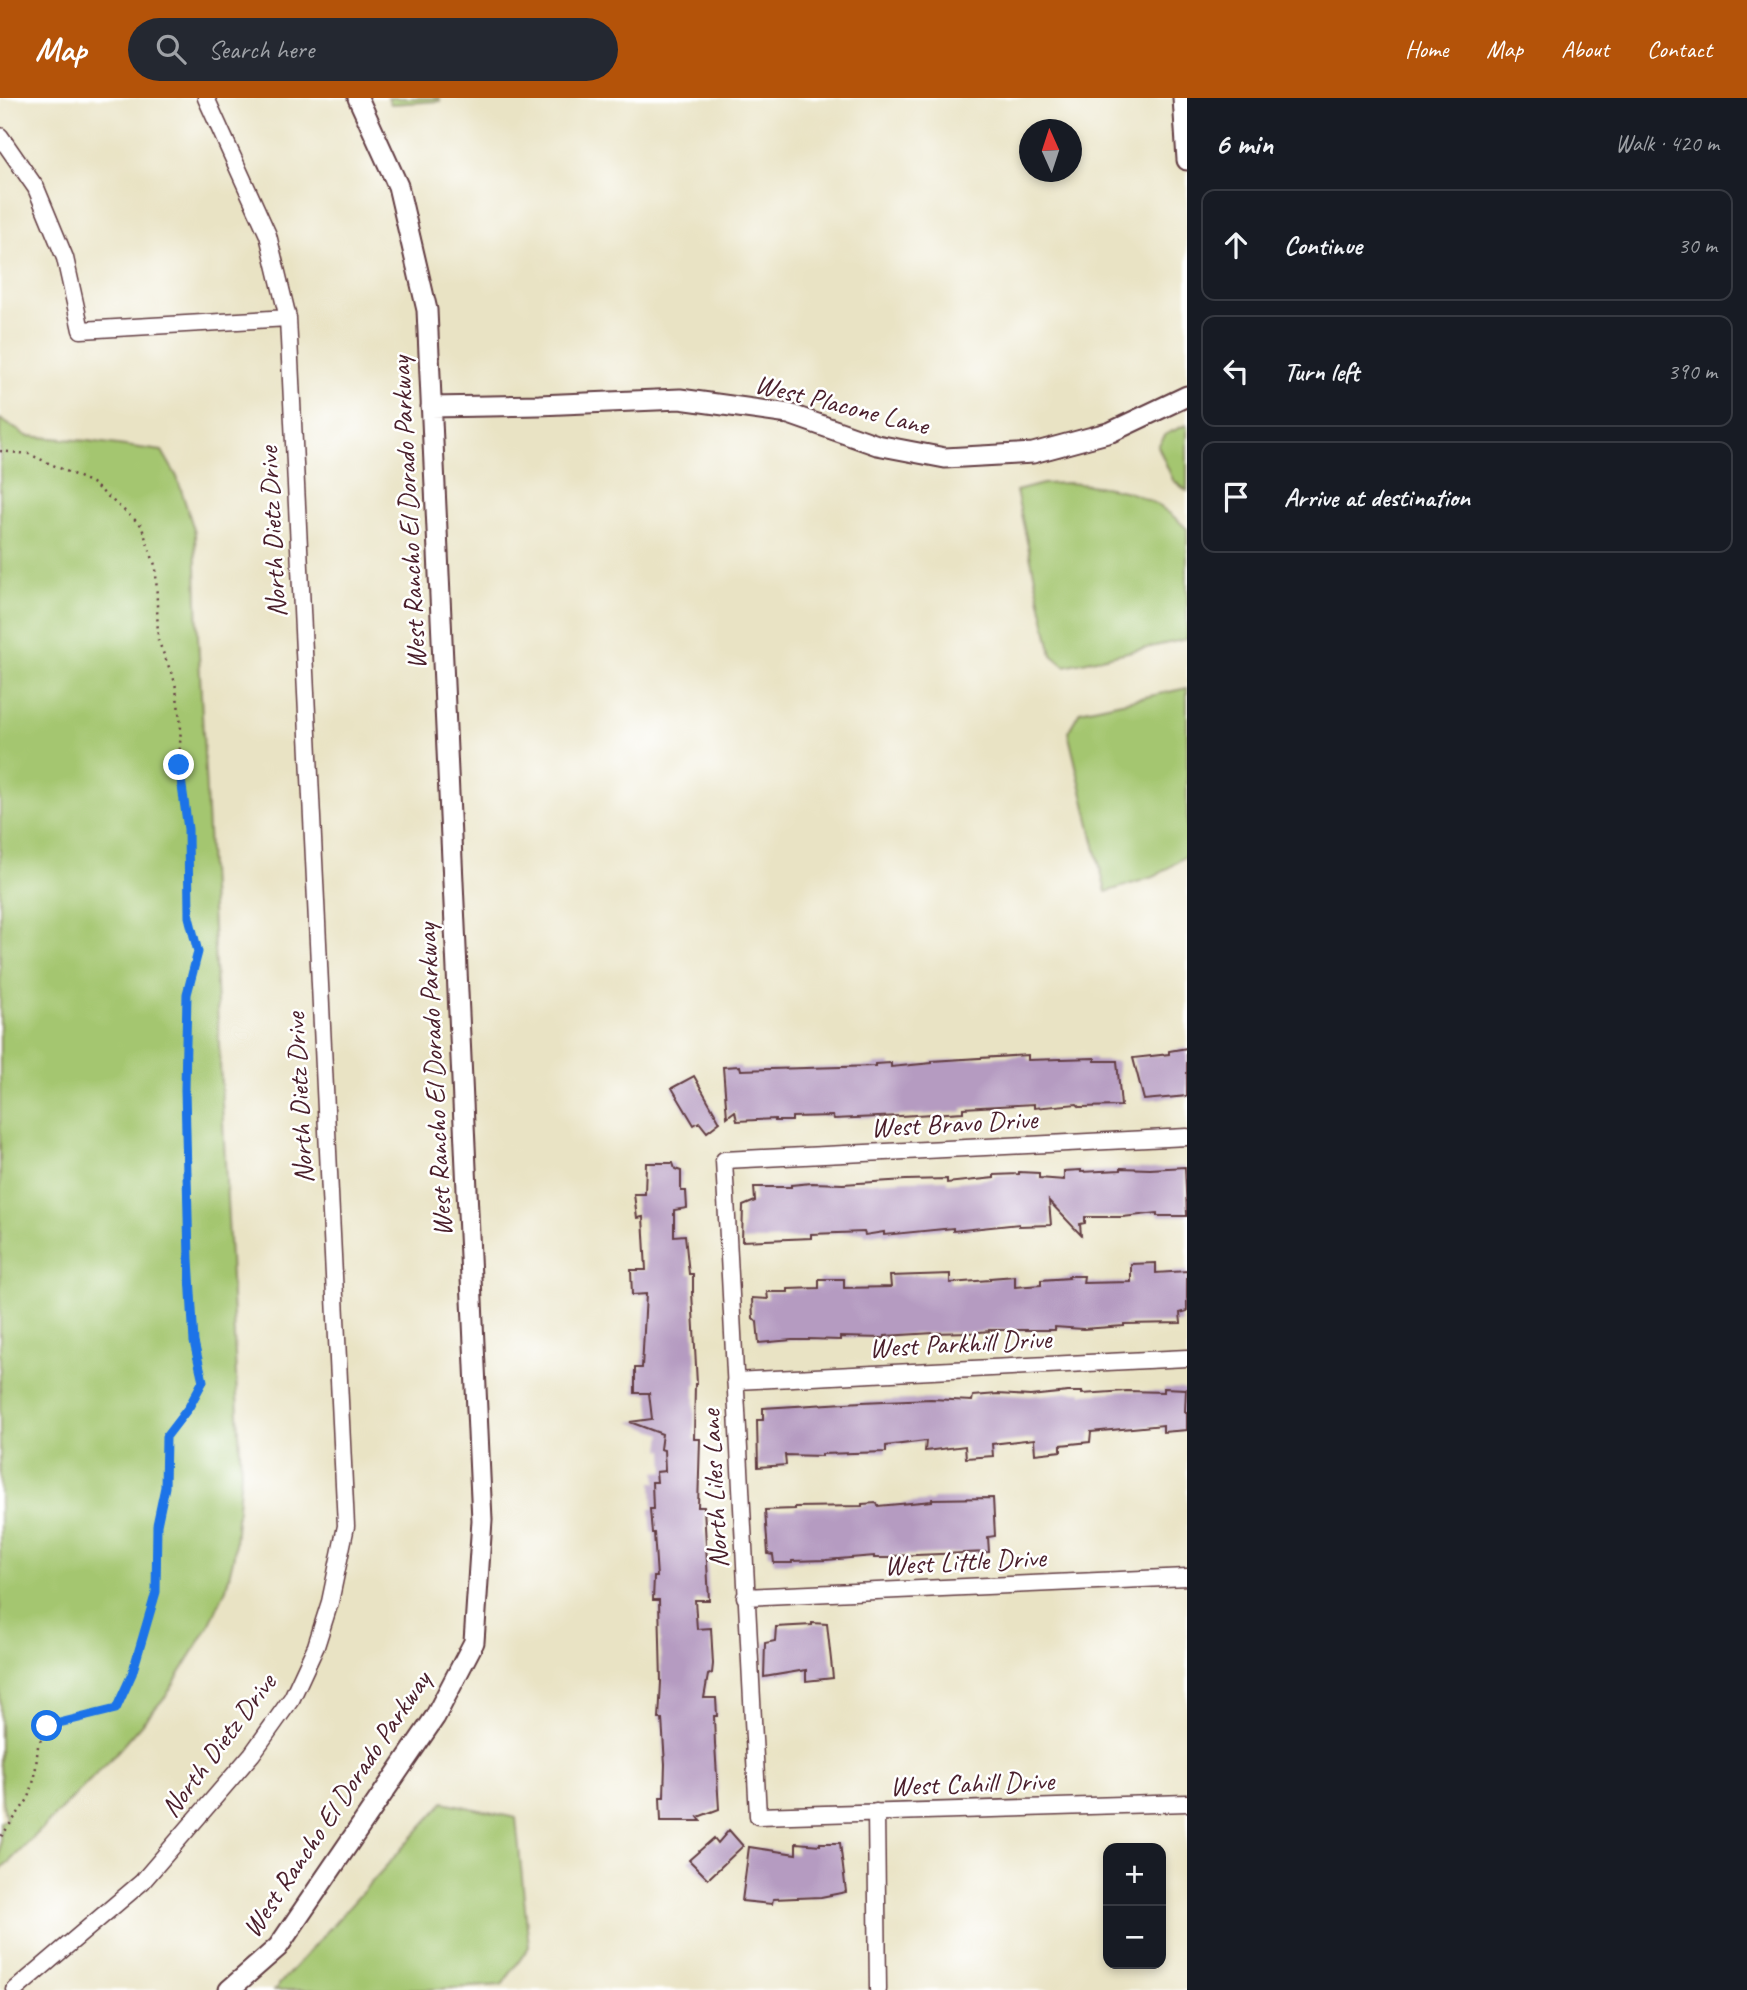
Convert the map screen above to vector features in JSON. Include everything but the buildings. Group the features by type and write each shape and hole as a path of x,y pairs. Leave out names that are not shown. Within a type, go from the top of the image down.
{"street":[{"name":"North Dietz Drive","path":"15,1990 142,1882 251,1754 292,1698 316,1646 330,1602 346,1526 288,318 268,235 206,98"},
{"name":"West Rancho El Dorado Parkway","path":"229,1990 278,1947 435,1717 474,1642 482,1520 426,310 398,186 358,98"},
{"path":"1183,98 1187,160"},
{"path":"0,136 36,188 65,258 81,330 288,318"},
{"name":"West Placone Lane","path":"431,407 680,399 789,414 877,446 945,458 1032,453 1111,432 1187,396"},
{"name":"West Bravo Drive","path":"724,1160 1187,1138"},
{"name":"North Liles Lane","path":"724,1160 758,1816"},
{"name":"West Parkhill Drive","path":"736,1381 1187,1358"},
{"name":"West Little Drive","path":"745,1597 1187,1577"},
{"name":"West Cahill Drive","path":"758,1816 1187,1803"},
{"path":"876,1812 878,1990"}],"path":[{"path":"0,451 29,454 92,483 141,526 156,568 158,640 175,682 181,725 179,765 188,829 189,917 198,952 187,994 185,1090 194,1342 203,1381 189,1407 166,1437 165,1487 157,1525 156,1592 132,1674 116,1709 47,1726 37,1745 35,1776 29,1798 0,1839"}],"green space":[{"path":"388,98 439,98 440,101 391,104"},
{"path":"0,419 27,436 162,451 177,477 195,533 241,1472 234,1555 226,1589 209,1626 166,1696 110,1760 0,1871 0,1821 6,1819 0,1763"},
{"path":"1186,425 1187,491 1173,480 1158,446 1166,434"},
{"path":"1068,483 1118,490 1147,499 1187,529 1187,639 1065,666 1052,655 1016,491 1043,484"},
{"path":"1187,688 1187,855 1156,876 1106,892 1068,732 1080,711"},
{"path":"444,1802 516,1818 529,1947 502,1985 422,1990 274,1990"}],"route":[{"path":"47,1726 116,1709 132,1674 156,1592 157,1525 165,1487 166,1437 189,1407 203,1381 194,1342 185,1090 187,994 198,952 189,917 188,829 179,765"}]}
